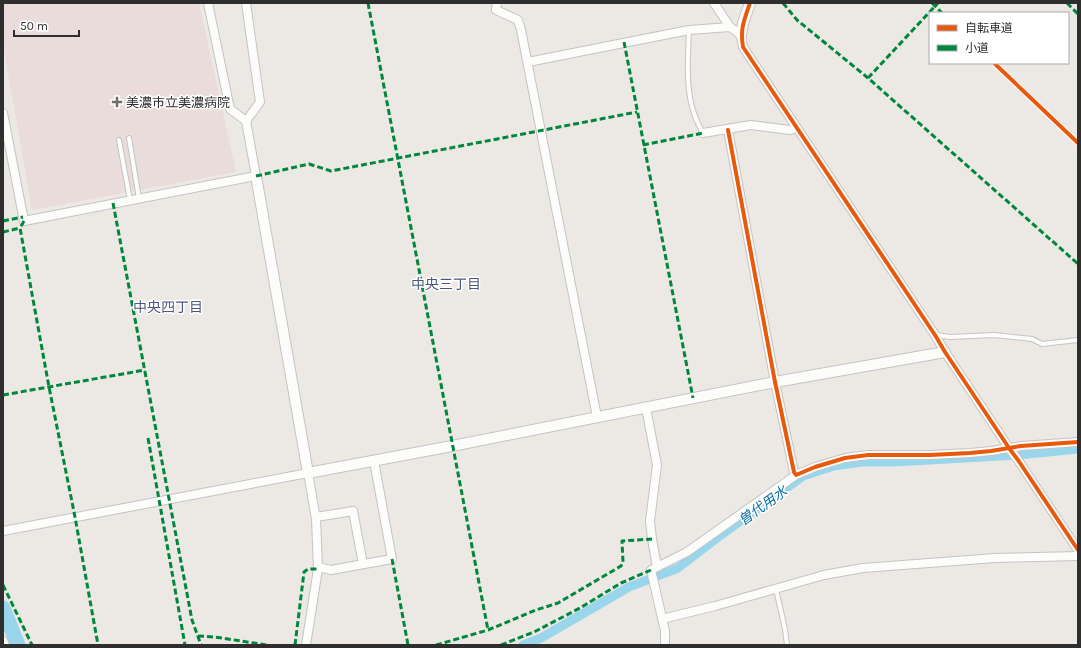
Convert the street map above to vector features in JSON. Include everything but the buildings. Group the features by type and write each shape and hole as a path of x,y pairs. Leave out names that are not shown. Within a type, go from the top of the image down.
{"street":[{"path":"208,3 230,109 246,121 316,517 318,567 306,645"},
{"path":"246,3 260,102 246,121"},
{"path":"497,3 496,10 518,20 528,62 596,417"},
{"path":"714,3 730,27 741,35"},
{"path":"750,3 743,23 741,35 743,47 1078,550"},
{"path":"528,62 689,30 730,27"},
{"path":"3,113 24,221 256,176"},
{"path":"703,133 751,125 790,130 797,128"},
{"path":"728,130 775,382 794,472 796,475"},
{"path":"3,531 374,461 775,382 945,352"},
{"path":"646,408 657,465 650,521 654,568 653,583 665,631 665,645"},
{"path":"654,568 687,552 796,475 815,467 845,458 868,455 970,454 1021,446 1078,442"},
{"path":"318,567 331,570 392,559 374,461"},
{"path":"316,517 354,511 363,564"},
{"path":"662,619 824,575 863,568 995,558 1078,556"},
{"path":"3,641 5,645"}],"lane":[{"path":"689,30 688,64 690,97 695,116 703,133"},
{"path":"129,138 139,199"},
{"path":"119,140 130,200"},
{"path":"935,335 950,337 994,335 1032,339 1042,344 1078,340"},
{"path":"776,589 787,645"}],"shaded area":[{"name":"美濃市立美濃病院","path":"3,3 199,3 236,172 32,210 3,45"}],"waterway":[{"name":"曽代用水","path":"523,645 541,638 629,587 678,568 803,476 834,466 862,462 894,462 1018,455 1078,449"},
{"path":"3,608 18,645"}],"marked path":[{"path":"368,3 488,630"},
{"path":"783,3 797,20 868,78 1077,263 1078,262"},
{"path":"932,3 941,12"},
{"path":"930,12 938,3"},
{"path":"1067,3 1078,14"},
{"path":"868,78 929,13"},
{"path":"624,42 693,398"},
{"path":"256,176 309,164 331,171 637,112"},
{"path":"643,145 703,133"},
{"path":"113,203 192,620 201,645"},
{"path":"3,221 23,217"},
{"path":"24,221 20,228 98,645"},
{"path":"3,232 20,228"},
{"path":"3,395 145,370"},
{"path":"148,438 185,645"},
{"path":"436,645 488,630 536,610 558,603 621,566 623,562 622,541 652,539"},
{"path":"392,559 408,645"},
{"path":"295,645 304,572 308,569 318,569"},
{"path":"501,645 534,632 580,608 621,583 651,570"},
{"path":"3,585 32,645"},
{"path":"198,636 215,637 267,645"}],"cycle path":[{"path":"750,3 742,30 743,47 1078,550"},
{"path":"995,64 1078,143"},
{"path":"728,130 775,382 794,472 796,475 815,467 845,458 868,455 930,455 970,453 1021,446 1078,442"}],"place":[{"name":"美濃市立美濃病院","path":"117,102"}],"district":[{"name":"中央三丁目","path":"446,284"},
{"name":"中央四丁目","path":"168,307"}]}
